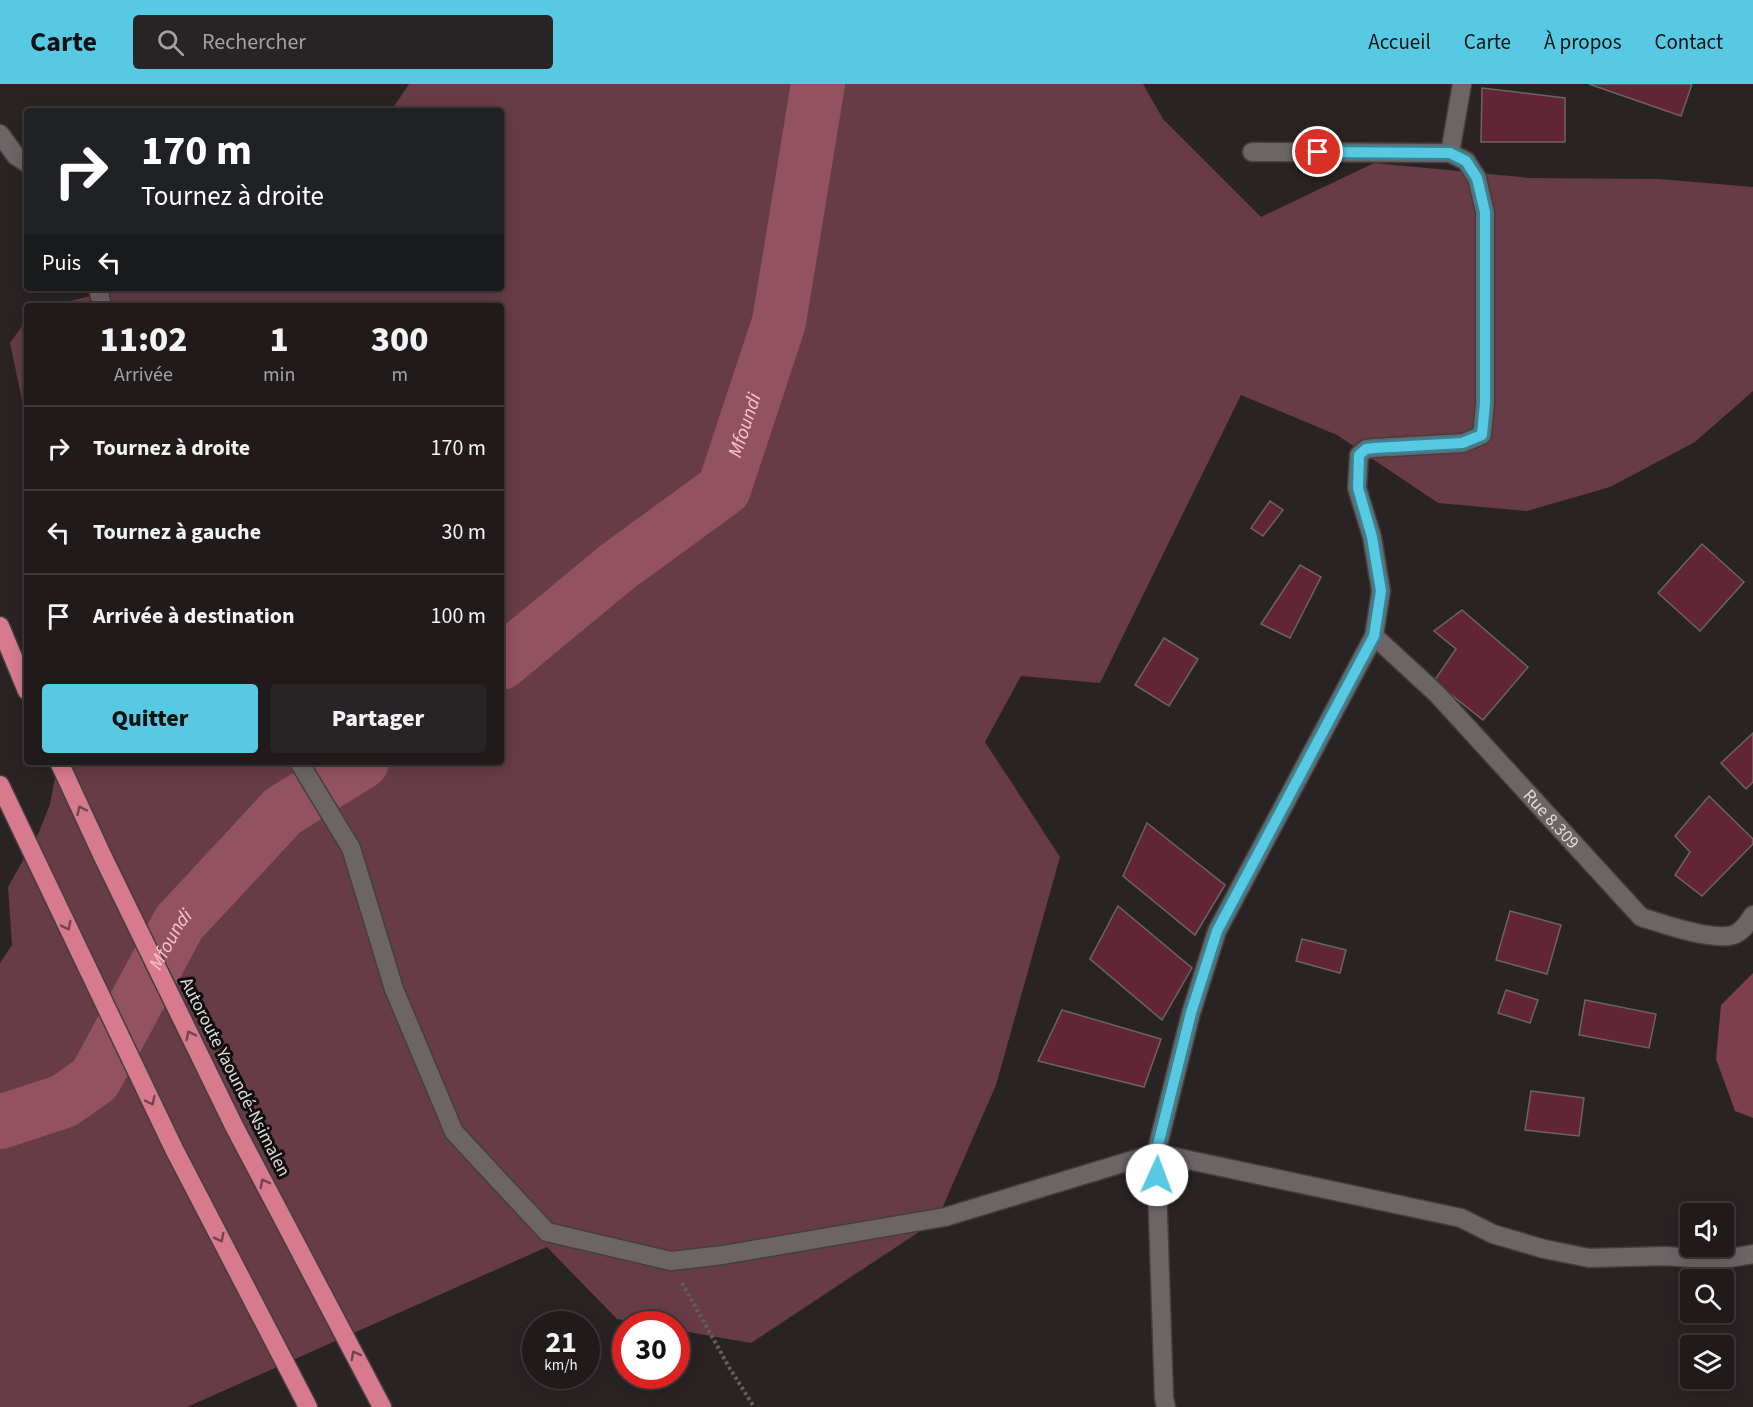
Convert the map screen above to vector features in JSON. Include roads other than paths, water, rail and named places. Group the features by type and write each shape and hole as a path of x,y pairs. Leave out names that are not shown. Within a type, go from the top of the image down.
{"highway":[{"path":"0,627 24,684"},
{"name":"Autoroute Yaoundé-Nsimalen","path":"60,765 234,1126 382,1407"},
{"path":"0,785 174,1149 308,1407"}],"street":[{"path":"1450,153 1462,84"},
{"path":"0,134 16,156 24,161"},
{"path":"1166,1407 1156,1153 1191,1013 1217,931 1374,636 1381,591 1372,537 1358,488 1359,455 1366,449 1462,443 1482,435 1485,403 1485,212 1477,178 1466,161 1450,153 1252,152"},
{"name":"Rue 8.309","path":"1374,636 1437,694 1641,917 1681,930 1714,935 1733,935 1745,927 1753,915"},
{"path":"301,765 351,848 394,989 454,1132 547,1232 670,1261 735,1253 945,1217 1156,1153 1461,1218 1493,1234 1544,1249 1589,1258 1666,1256 1719,1260 1753,1254"}],"waterway":[{"name":"Mfoundi","path":"504,661 617,567 724,489 779,322 818,84"},
{"name":"Mfoundi","path":"0,1122 64,1101 95,1079 179,923 283,811 357,765"}]}
